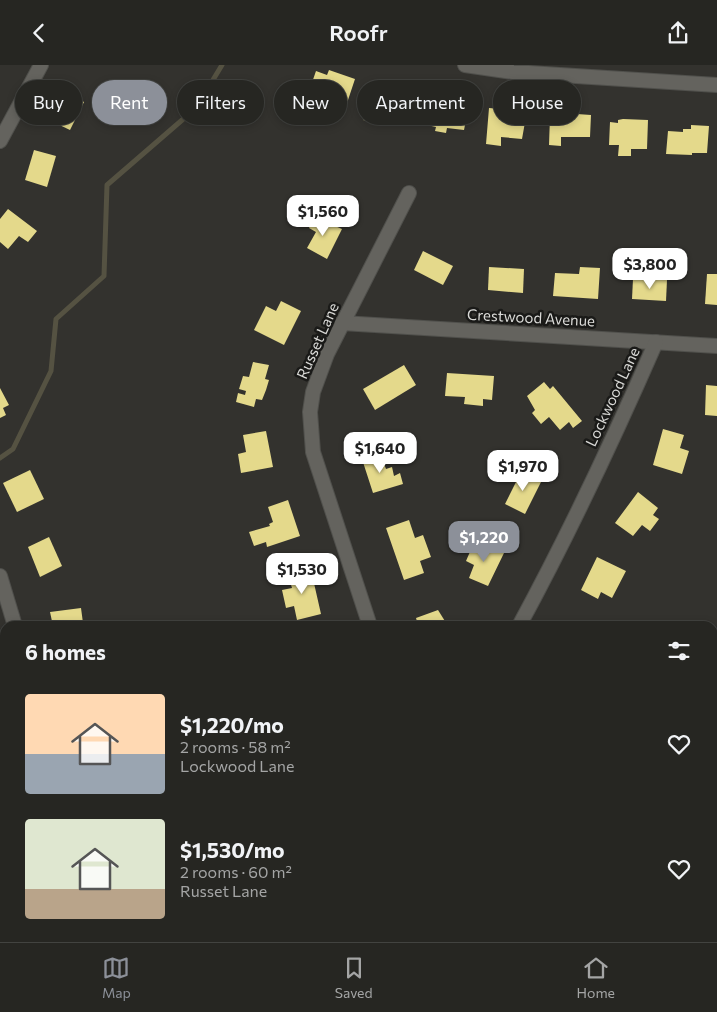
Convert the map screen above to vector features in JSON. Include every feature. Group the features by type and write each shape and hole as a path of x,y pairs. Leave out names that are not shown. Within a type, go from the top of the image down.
{"street":[{"path":"0,141 41,65"},
{"path":"465,65 513,72 717,85"},
{"name":"Russet Lane","path":"368,621 313,453 310,433 310,412 317,379 342,323 409,193"},
{"name":"Crestwood Avenue","path":"342,323 717,346"},
{"name":"Lockwood Lane","path":"522,621 549,570 628,408 656,342"},
{"path":"0,576 14,621"}],"building":[{"path":"329,70 355,79 347,103 347,80 313,80 316,71 327,75"},
{"path":"489,108 493,108 493,125 524,125 522,139 501,137 501,146 486,144"},
{"path":"581,114 591,115 590,137 561,137 561,146 549,145 550,125 581,125"},
{"path":"618,120 648,120 647,149 631,149 631,156 618,156 619,145 609,145 610,122 618,123"},
{"path":"60,125 72,125 70,130"},
{"path":"427,125 465,125 464,130 447,128 446,133 435,131 436,127"},
{"path":"691,125 709,126 707,153 692,153 692,155 666,154 668,131 683,132 683,129 691,129"},
{"path":"34,150 56,156 47,187 25,180"},
{"path":"8,209 37,231 28,242 19,236 8,249 0,242 0,219"},
{"path":"314,217 342,229 327,259 307,248 316,232 309,228"},
{"path":"423,251 453,266 443,285 414,270"},
{"path":"489,267 524,269 523,293 488,290"},
{"path":"580,267 600,268 598,299 553,296 555,273 579,274"},
{"path":"707,274 717,274 717,305 705,304"},
{"path":"633,279 667,280 666,301 632,299"},
{"path":"281,301 301,311 284,345 254,330 266,306 276,311"},
{"path":"253,362 269,365 265,379 269,380 266,390 262,400 256,399 254,407 236,402 238,393 245,395 246,391 239,389 243,376 249,377"},
{"path":"404,365 416,385 375,410 363,389"},
{"path":"447,373 494,376 492,400 483,399 483,406 464,404 465,397 445,396"},
{"path":"544,382 550,389 553,386 582,421 573,428 569,422 560,430 549,417 541,424 532,413 535,410 527,396"},
{"path":"706,385 717,386 717,416 705,415"},
{"path":"0,388 9,405 3,408 6,415 0,418"},
{"path":"663,429 684,435 680,448 689,451 682,474 653,465"},
{"path":"266,431 273,467 241,473 238,454 246,452 243,435"},
{"path":"380,453 386,469 392,467 394,476 400,473 403,484 373,493 362,459"},
{"path":"520,469 542,480 525,514 505,504 518,478 516,477"},
{"path":"30,470 44,499 17,512 3,483"},
{"path":"638,492 658,508 653,515 659,519 650,531 642,525 633,536 615,523"},
{"path":"288,500 300,536 267,547 266,542 254,546 249,532 270,526 269,524 273,522 268,507"},
{"path":"409,520 415,538 423,535 431,557 420,561 424,573 404,580 386,528"},
{"path":"49,537 62,566 40,577 28,547"},
{"path":"482,543 504,553 488,586 469,578 474,565 466,561 472,547 479,550"},
{"path":"597,557 626,571 612,598 601,592 598,599 581,590"},
{"path":"311,570 321,614 297,620 294,606 286,608 282,590 292,588 288,575"},
{"path":"81,608 83,621 52,621 50,612"},
{"path":"438,610 445,621 417,621 416,618"}],"waterway":[{"path":"0,458 13,449 51,371 56,319 104,276 107,185 196,108 222,65"}]}
